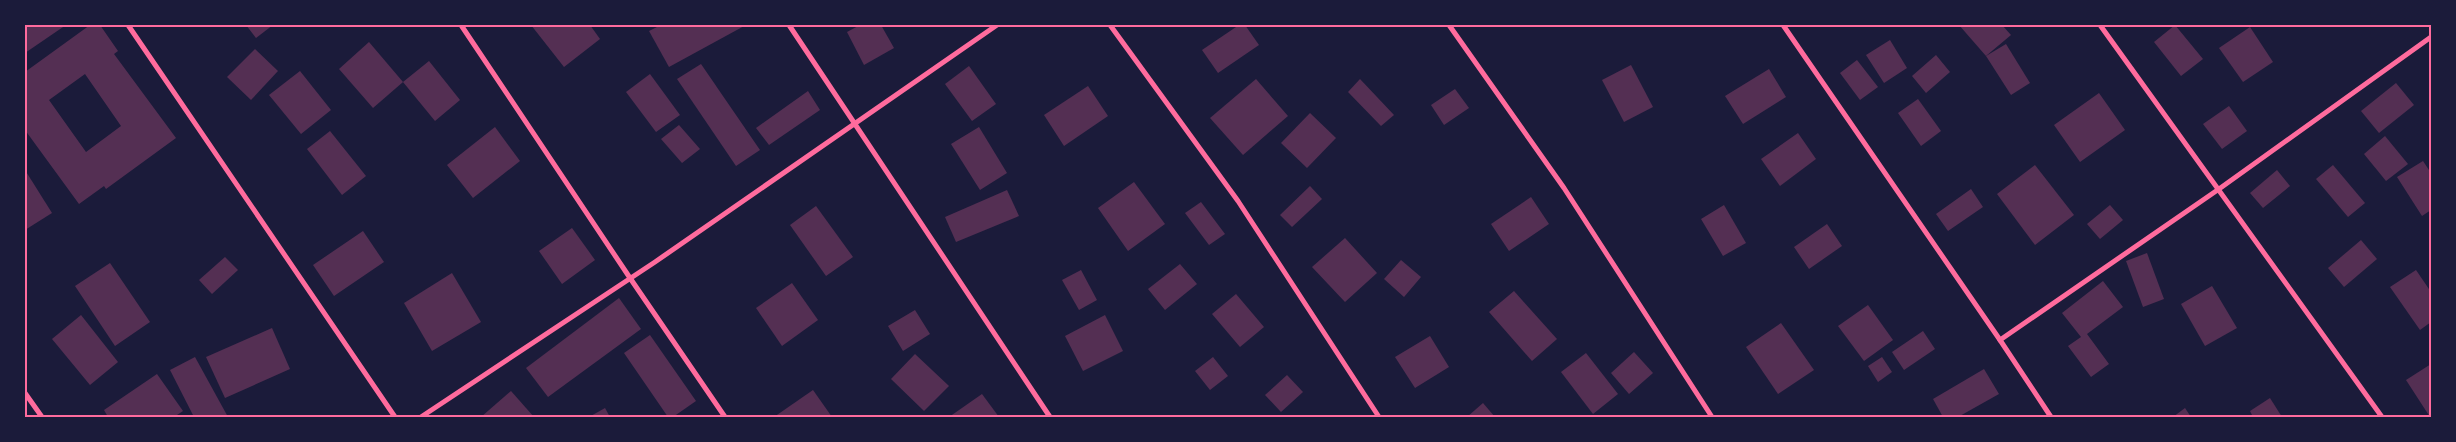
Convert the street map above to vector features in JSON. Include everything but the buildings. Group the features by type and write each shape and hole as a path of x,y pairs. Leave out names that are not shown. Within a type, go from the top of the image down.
{"street":[{"path":"128,25 395,417"},
{"path":"461,25 630,278 726,417"},
{"path":"789,25 853,124 1050,417"},
{"path":"421,417 630,278 996,25"},
{"path":"1110,25 1238,201 1380,417"},
{"path":"1449,25 1564,188 1712,417"},
{"path":"1783,25 2051,417"},
{"path":"2100,25 2382,417"},
{"path":"2000,340 2219,189 2431,37"},
{"path":"25,393 42,417"}]}
